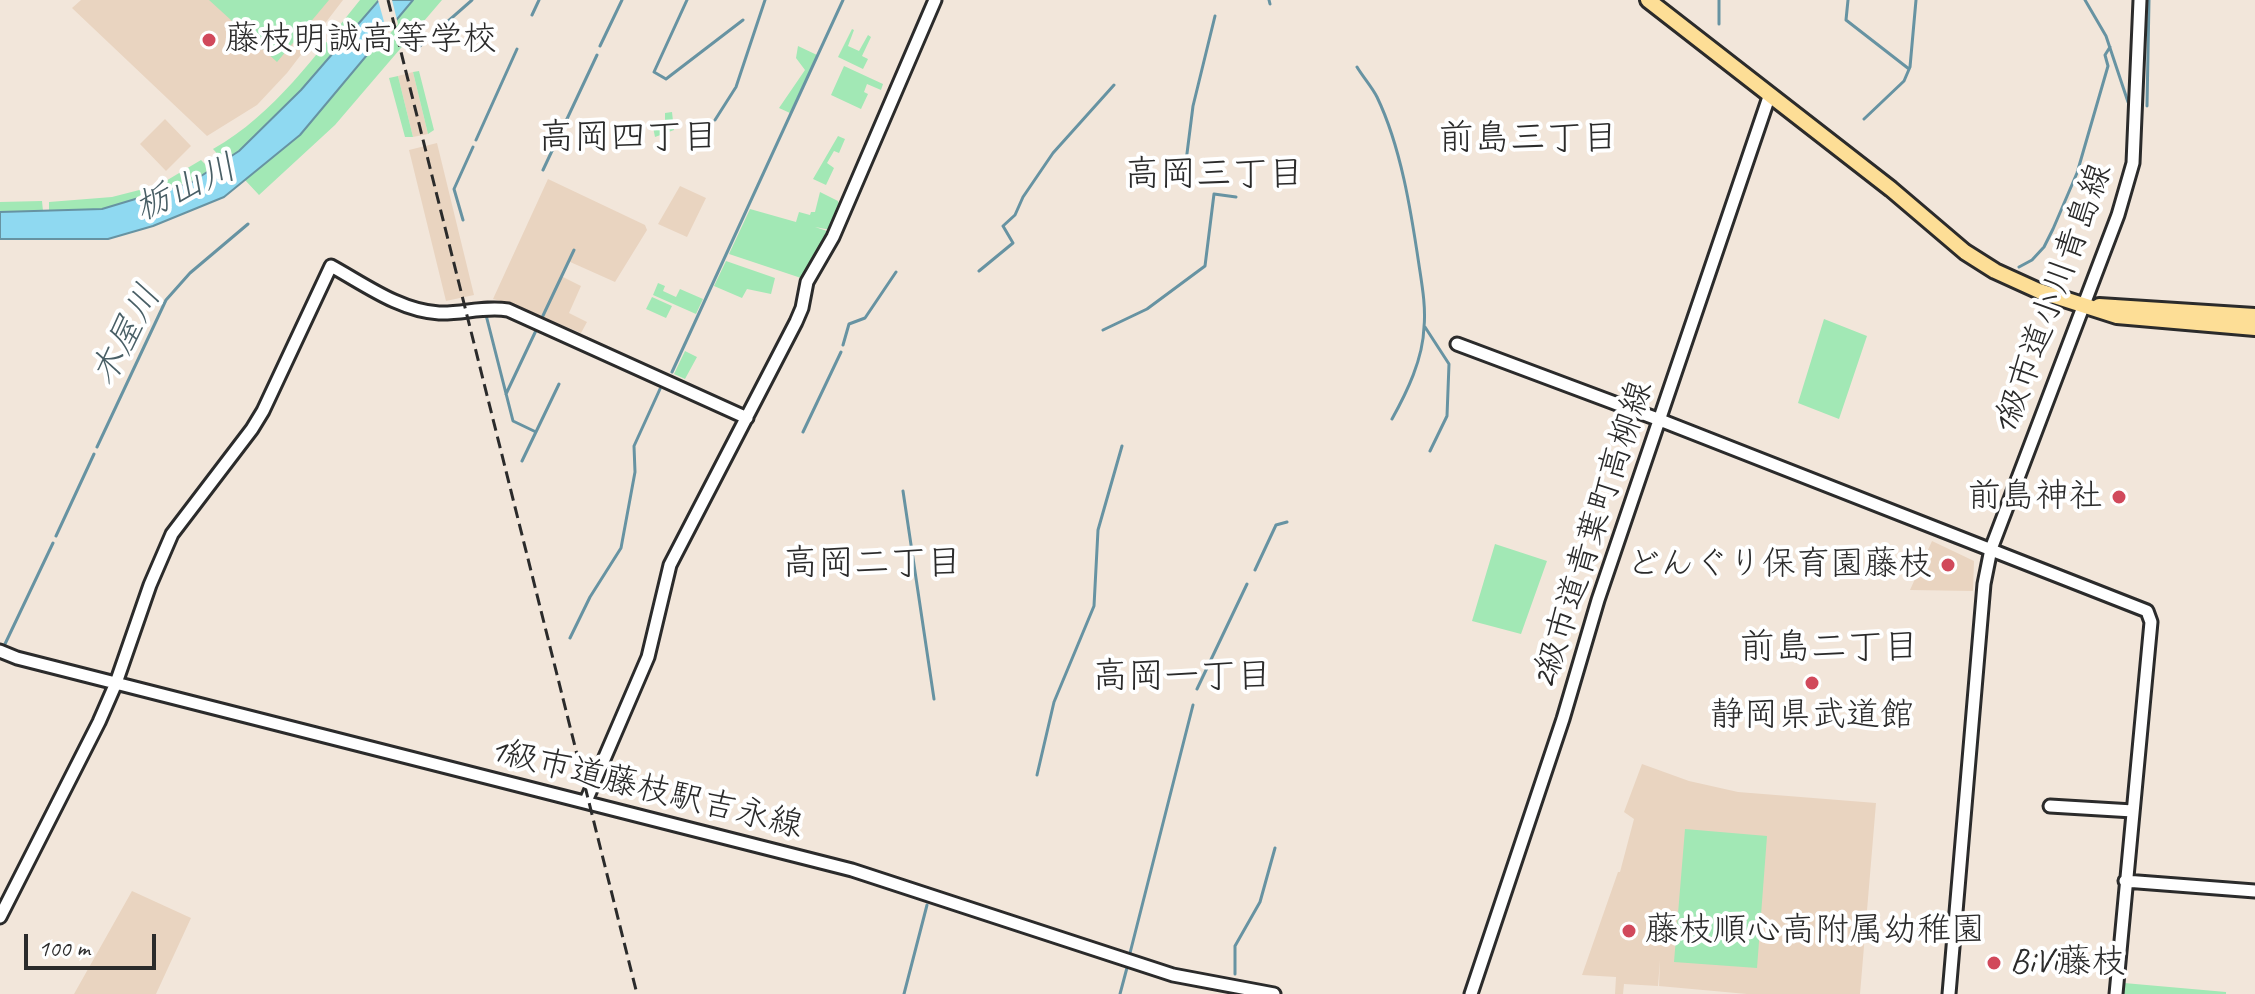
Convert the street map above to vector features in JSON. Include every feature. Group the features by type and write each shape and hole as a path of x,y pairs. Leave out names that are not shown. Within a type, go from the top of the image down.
{"main road":[{"path":"1648,0 1908,203 1965,252 1995,271 2083,306 2255,328"},
{"path":"2117,311 2255,316"}],"street":[{"path":"586,801 648,657 670,565 802,308 807,282 833,237 935,0"},
{"name":"1級市道小川青島線","path":"1949,994 1980,617 1991,549 2118,215 2133,163 2140,0"},
{"name":"2級市道青葉町高柳線","path":"1471,994 1563,719 1598,600 1770,94"},
{"path":"0,917 99,722 172,534 257,420 331,266 401,304 421,310 439,313 485,308 508,310 747,418"},
{"path":"1457,344 2147,611 2151,622 2116,994"},
{"name":"1級市道藤枝駅吉永線","path":"0,651 17,658 852,870 1173,975 1274,994"},
{"path":"2050,806 2133,811"},
{"path":"2125,881 2255,891"}],"shaded area":[{"name":"藤枝明誠高等学校","path":"81,0 343,0 287,73 257,105 207,136 72,8"},
{"path":"413,72 428,134 413,137 398,76"},
{"path":"165,119 191,146 166,171 140,144"},
{"path":"437,143 474,295 446,301 409,150"},
{"path":"548,179 645,225 647,230 615,282 568,261 561,276 581,286 569,313 587,322 581,333 513,304 493,299"},
{"path":"680,186 706,198 687,237 658,224"},
{"name":"どんぐり保育園藤枝","path":"1932,541 1974,561 1973,591 1910,590"},
{"path":"1642,764 1689,781 1738,792 1876,803 1860,994 1747,994 1659,986 1660,960 1658,986 1624,984 1623,994 1615,994 1616,977 1582,975 1620,872 1634,819 1624,812"},
{"path":"132,891 191,918 156,994 74,994"}],"green space":[{"path":"209,0 329,0 277,62"},
{"path":"360,0 377,2 301,90 239,151 224,161 213,149 256,119 275,101"},
{"path":"413,0 442,0 335,125 259,195 245,180 300,135"},
{"path":"852,29 848,46 859,51 868,35 871,37 862,56 868,59 863,69 838,57"},
{"path":"798,46 817,55 790,113 779,108 805,70 796,58"},
{"path":"844,66 883,84 881,90 867,84 864,92 868,94 861,109 831,95"},
{"path":"419,71 434,130 428,134 413,72"},
{"path":"398,76 413,137 405,137 389,78"},
{"path":"672,112 674,130 655,137 652,122 665,121 665,113"},
{"path":"838,136 845,139 839,153 834,151 827,163 834,168 826,185 813,179"},
{"path":"201,160 211,170 192,182 102,209 49,211 49,202 112,197 159,185"},
{"path":"820,192 838,201 840,207 831,230 815,227 830,232 804,279 729,254 750,209 796,222 799,212 810,215 815,212"},
{"path":"42,201 43,211 0,212 0,202"},
{"path":"726,261 775,278 771,294 747,289 742,298 714,286"},
{"path":"658,283 665,286 663,291 676,297 680,289 703,299 696,314 653,295"},
{"path":"652,297 672,306 666,318 646,309"},
{"path":"1824,319 1867,336 1839,419 1798,403"},
{"path":"685,351 697,357 685,379 674,374"},
{"path":"1495,544 1547,561 1521,634 1472,621"},
{"path":"1685,829 1767,836 1757,968 1674,962"},
{"path":"2124,983 2226,992 2226,994 2123,994"}],"water":[{"name":"栃山川","path":"379,0 413,0 300,135 224,197 153,226 108,239 0,239 0,212 102,209 192,182 239,151 301,90"}],"pier":[{"path":"378,0 392,0 398,24 388,36"}],"waterway":[{"path":"413,52 472,0"},
{"path":"532,15 539,0"},
{"path":"600,46 622,0"},
{"path":"687,0 654,72 666,79 743,20"},
{"path":"715,120 736,87 765,0"},
{"path":"672,372 843,0"},
{"path":"1269,0 1270,4"},
{"path":"1719,0 1719,24"},
{"path":"1848,0 1846,20 1909,69"},
{"path":"1864,119 1904,81 1910,67 1916,0"},
{"path":"2085,0 2106,36 2128,102"},
{"path":"2147,106 2149,0"},
{"path":"1183,185 1193,106 1215,16"},
{"path":"2019,267 2032,260 2044,247 2077,173 2108,66 2105,55 2110,47"},
{"path":"476,140 517,49"},
{"path":"543,170 597,55"},
{"path":"1357,67 1377,97 1393,137 1404,180 1423,296 1421,351 1392,419"},
{"path":"979,271 1013,243 1003,226 1015,215 1023,197 1053,153 1114,85"},
{"path":"705,136 708,130"},
{"path":"463,220 454,189 473,147"},
{"path":"1103,330 1147,309 1205,266 1214,194 1236,197"},
{"name":"木屋川","path":"97,447 166,300 190,273 248,224"},
{"path":"506,394 574,250"},
{"path":"843,345 849,324 865,318 896,272"},
{"path":"486,315 513,421 536,432"},
{"path":"1425,327 1449,364 1447,416 1430,451"},
{"path":"803,432 841,352"},
{"path":"522,461 559,384"},
{"path":"570,638 590,597 621,548 635,472 634,446 660,389"},
{"path":"1037,775 1054,702 1094,606 1098,530 1122,446"},
{"name":"木屋川","path":"56,536 94,454"},
{"path":"903,491 934,699"},
{"path":"1255,570 1276,525 1287,522"},
{"name":"木屋川","path":"5,644 53,543"},
{"path":"1197,689 1247,584"},
{"path":"1129,957 1193,705"},
{"path":"1235,974 1235,946 1260,902 1275,848"},
{"path":"904,994 927,905"},
{"path":"1120,994 1128,964"}],"railway":[{"path":"388,0 637,994"}],"place":[{"name":"藤枝明誠高等学校","path":"209,40"},
{"name":"前島神社","path":"2119,497"},
{"name":"どんぐり保育園藤枝","path":"1948,565"},
{"name":"静岡県武道館","path":"1812,683"},
{"name":"藤枝順心高附属幼稚園","path":"1629,931"},
{"name":"BiVi藤枝","path":"1994,963"}],"district":[{"name":"高岡四丁目","path":"628,139"},
{"name":"前島三丁目","path":"1528,140"},
{"name":"高岡三丁目","path":"1214,176"},
{"name":"高岡二丁目","path":"872,565"},
{"name":"前島二丁目","path":"1829,649"},
{"name":"高岡一丁目","path":"1182,678"}]}
